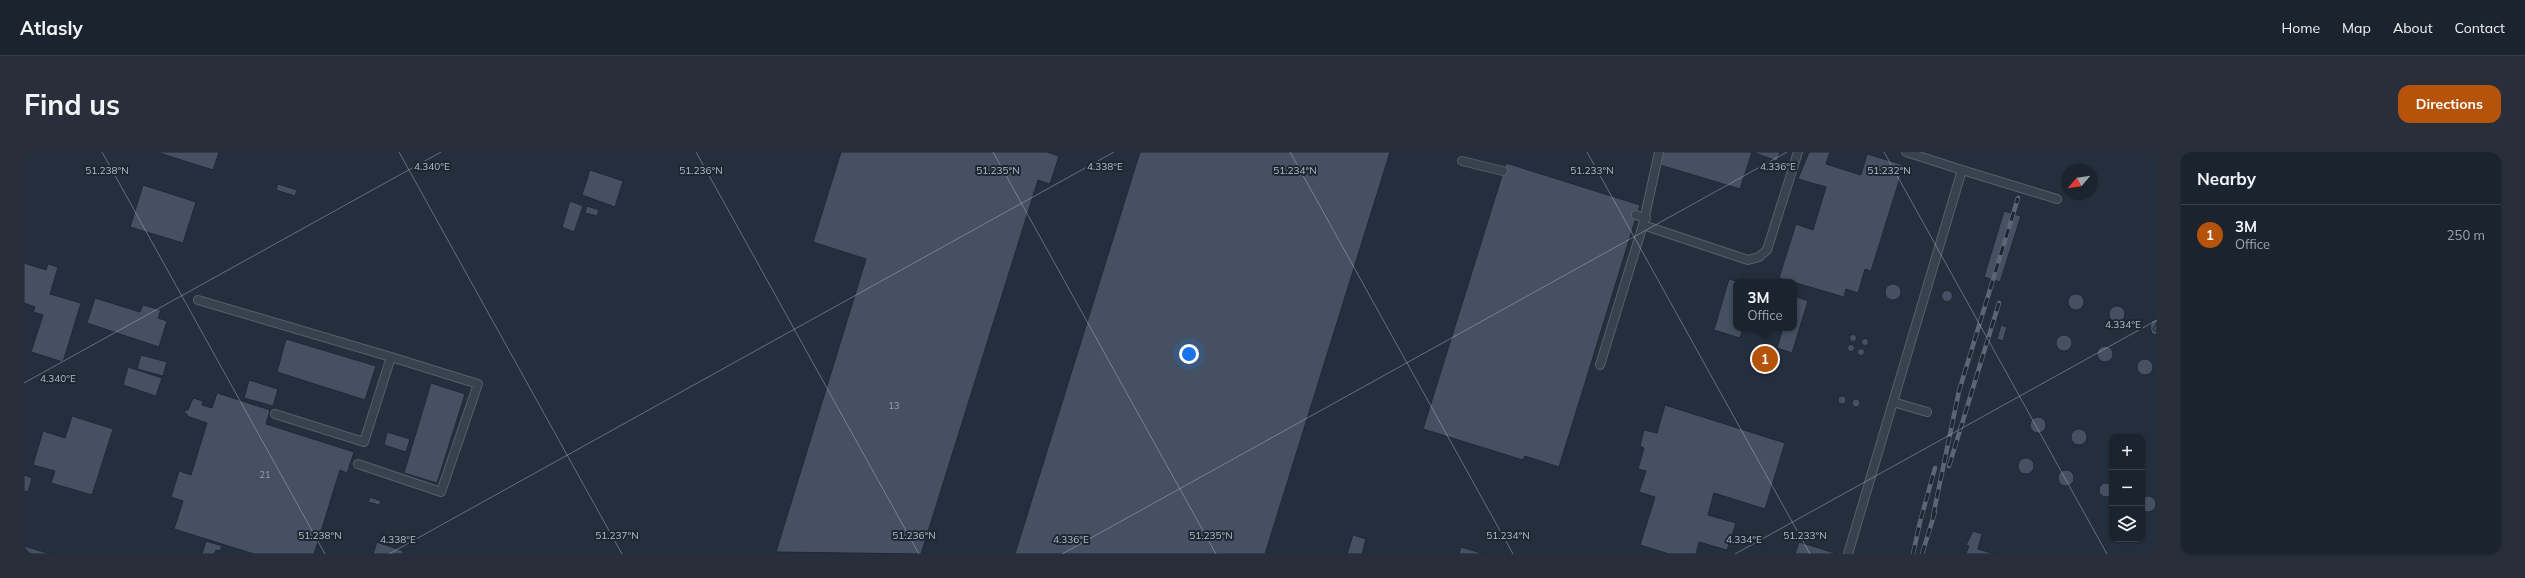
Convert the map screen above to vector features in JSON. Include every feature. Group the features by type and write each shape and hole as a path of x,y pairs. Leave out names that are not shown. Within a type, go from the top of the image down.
{"lane":[{"path":"1600,365 1644,222 1660,152"},
{"path":"1636,215 1644,222 1748,260 1759,257 1767,250 1798,152"},
{"path":"1906,152 2057,199"},
{"path":"1462,161 1503,171"},
{"path":"1848,554 1962,170"},
{"path":"198,300 478,384 441,492 358,464"},
{"path":"275,414 364,442 391,357"},
{"path":"1893,402 1927,412"}],"building":[{"path":"156,152 219,152 213,170"},
{"path":"841,152 1047,152 1059,156 1050,184 1038,180 921,554 776,552 866,259 813,242"},
{"path":"1140,152 1390,152 1265,554 1015,554"},
{"path":"1663,152 1752,152 1740,189 1660,165"},
{"path":"1752,152 1780,152 1777,161"},
{"path":"1809,152 1830,152 1826,164 1861,175 1867,154 1904,165 1871,271 1865,269 1858,293 1846,289 1844,297 1797,283 1797,279 1779,278 1796,224 1813,230 1826,187 1798,179"},
{"path":"1506,163 1640,205 1559,467 1525,456 1523,460 1423,429"},
{"path":"590,170 623,181 615,207 582,195"},
{"path":"278,184 297,190 295,196 276,190"},
{"path":"143,185 196,202 183,243 130,227"},
{"path":"570,201 583,206 574,232 562,227"},
{"path":"587,206 599,210 597,216 585,213"},
{"path":"2004,211 2021,216 2000,282 1984,277"},
{"path":"24,263 46,270 48,264 58,267 50,294 81,303 63,362 31,352 43,315 33,312 35,307 24,303"},
{"path":"1729,279 1733,280 1733,331 1742,331 1740,338 1714,330"},
{"path":"1890,284 1896,284 1901,289 1899,298 1896,300 1890,300 1885,295 1885,289"},
{"path":"1945,291 1949,291 1951,292 1951,300 1945,301 1942,298 1942,294"},
{"path":"2073,294 2079,294 2084,299 2082,308 2079,310 2073,310 2068,305 2068,299"},
{"path":"1797,297 1808,301 1792,353 1777,348 1782,331 1797,331"},
{"path":"95,298 140,312 143,305 161,310 158,318 167,321 159,347 87,323"},
{"path":"2114,306 2120,306 2125,311 2123,320 2120,322 2114,322 2109,317 2109,311"},
{"path":"2157,319 2157,335 2152,334 2150,327 2152,321"},
{"path":"2157,323 2157,332 2153,329"},
{"path":"2001,325 2007,327 2003,341 1997,339"},
{"path":"1853,334 1857,338 1853,342 1849,338"},
{"path":"2061,335 2067,335 2072,340 2070,349 2067,351 2061,351 2056,346 2056,340"},
{"path":"1865,338 1869,342 1865,346 1861,342"},
{"path":"286,339 376,366 365,400 277,372"},
{"path":"1851,344 1854,345 1854,351 1851,352 1848,351 1847,348 1848,345"},
{"path":"2102,346 2108,346 2113,351 2111,360 2108,362 2102,362 2097,357 2097,351"},
{"path":"1861,348 1864,349 1864,355 1861,356 1858,355 1857,352 1858,349"},
{"path":"141,355 167,362 163,376 137,369"},
{"path":"2142,359 2148,359 2153,364 2151,373 2148,375 2142,375 2137,370 2137,364"},
{"path":"128,367 162,378 156,396 123,385"},
{"path":"249,380 278,389 273,406 244,398"},
{"path":"431,383 465,394 437,483 404,473"},
{"path":"217,393 270,410 266,424 354,452 347,473 340,470 314,554 254,554 174,529 183,501 171,497 179,471 191,475 207,423 187,416 187,414 184,413 185,410 188,410 193,398 203,401 202,405 212,408"},
{"path":"1840,396 1844,396 1846,400 1844,404 1840,404 1838,402 1838,398"},
{"path":"1854,399 1858,399 1860,403 1858,407 1854,407 1852,405 1852,401"},
{"path":"1665,405 1785,443 1765,509 1714,493 1708,515 1736,523 1727,550 1699,542 1696,554 1669,554 1640,545 1655,497 1639,492 1646,471 1638,469 1644,448 1640,446 1644,430 1657,433"},
{"path":"72,416 113,429 92,495 51,483 55,471 33,465 43,431 65,438"},
{"path":"2035,417 2041,417 2046,422 2044,431 2041,433 2035,433 2030,428 2030,422"},
{"path":"2076,429 2082,429 2087,434 2085,443 2082,445 2076,445 2071,440 2071,434"},
{"path":"387,432 410,439 406,452 384,445"},
{"path":"2023,458 2029,458 2034,463 2032,472 2029,474 2023,474 2018,469 2018,463"},
{"path":"2063,470 2069,470 2074,475 2072,484 2069,486 2063,486 2058,481 2058,475"},
{"path":"24,475 32,478 28,492 24,491"},
{"path":"2103,483 2109,483 2109,497 2103,497 2099,493 2099,487"},
{"path":"370,497 381,501 379,505 368,502"},
{"path":"2145,497 2151,497 2155,501 2155,507 2151,511 2145,511"},
{"path":"1973,531 1982,534 1978,549 1995,554 1966,554 1969,546 1966,545"},
{"path":"1353,535 1366,539 1362,554 1347,554"},
{"path":"206,541 222,546 220,551 216,550 214,554 202,554"},
{"path":"377,542 403,551 403,554 373,554"},
{"path":"1799,542 1838,554 1795,554"},
{"path":"24,546 51,554 24,554"},
{"path":"1461,547 1484,554 1459,554"}],"railway":[{"path":"1933,516 1959,391 2018,198"},
{"path":"1949,466 1999,303"},
{"path":"1913,554 1935,468"},
{"path":"1922,554 1935,512"}],"place":[{"name":"3M","path":"1765,359"}]}
